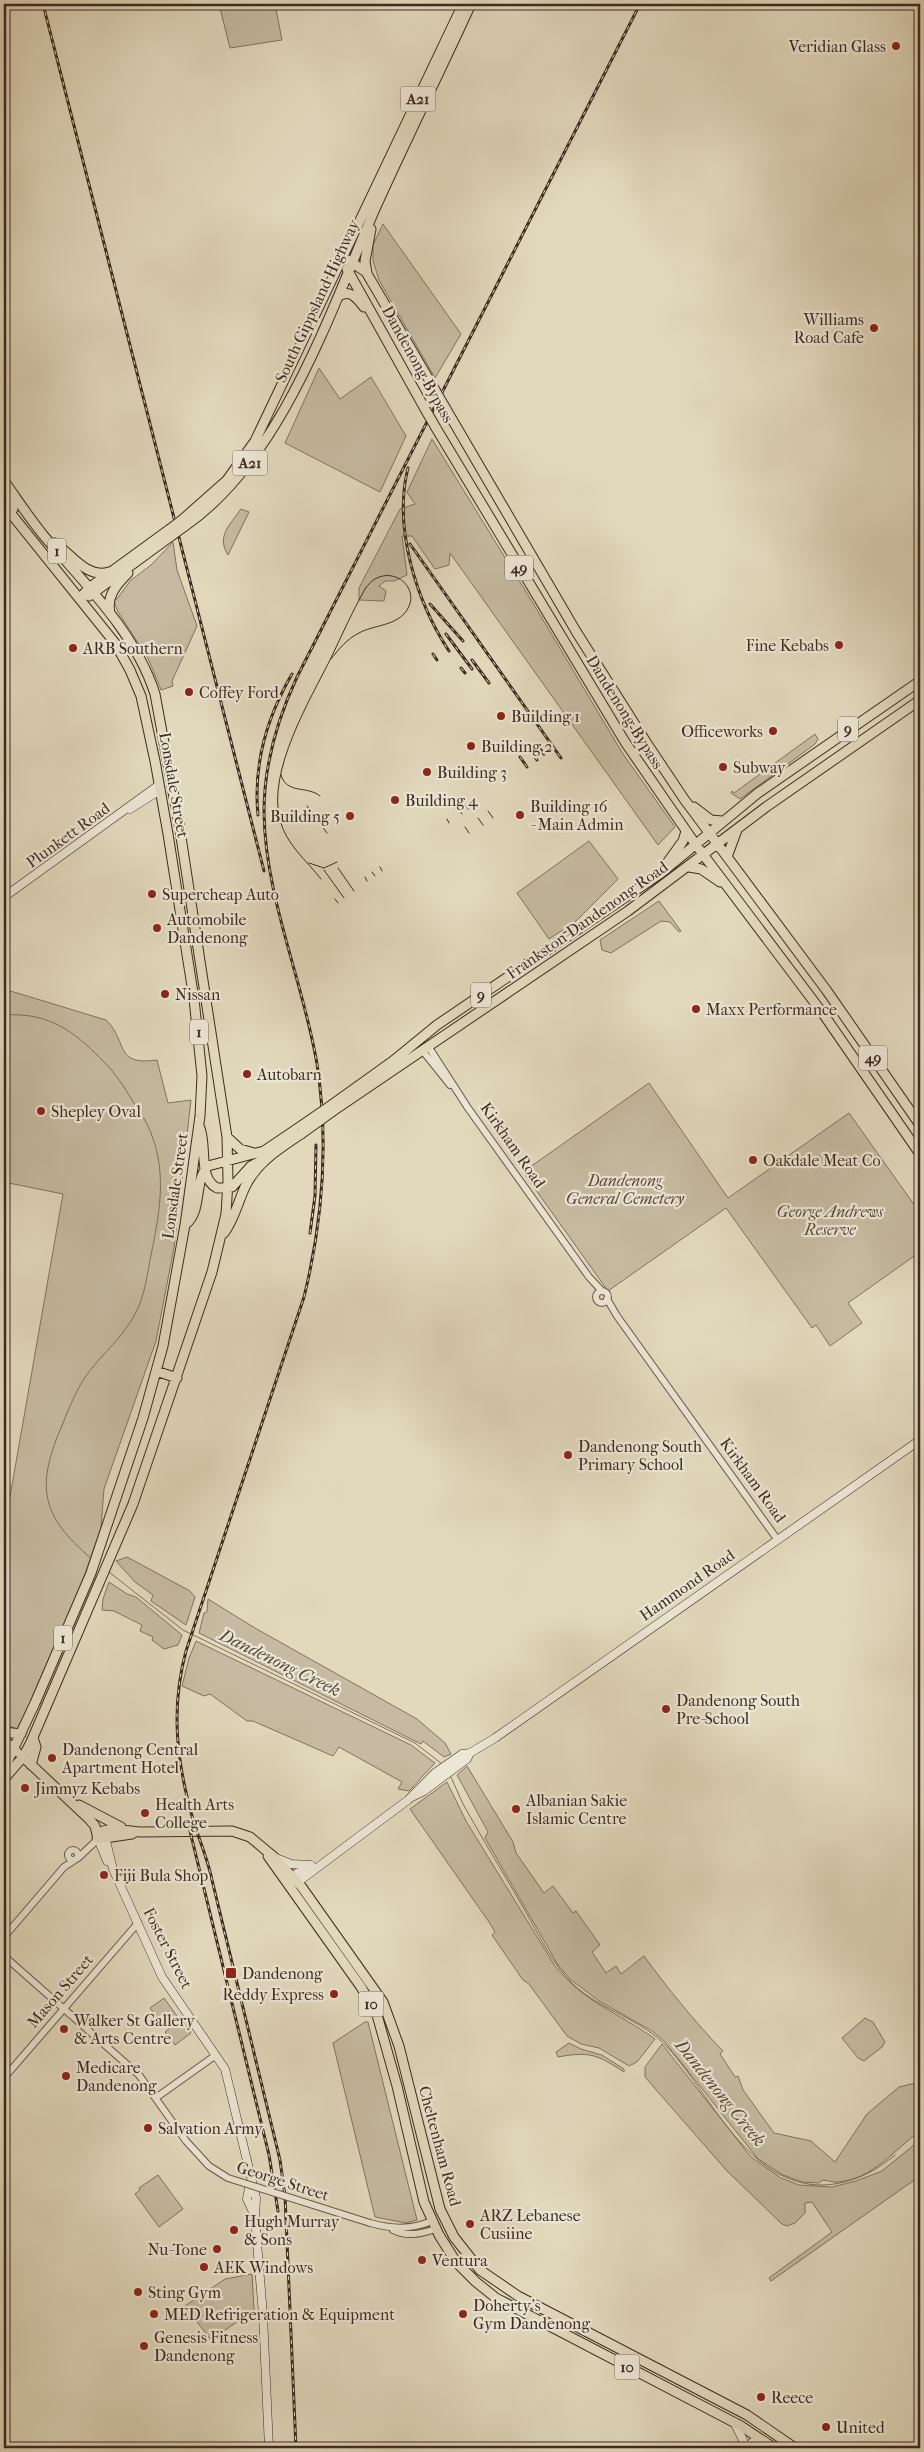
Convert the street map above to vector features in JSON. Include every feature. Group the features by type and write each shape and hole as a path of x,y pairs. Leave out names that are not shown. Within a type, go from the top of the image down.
{"main road":[{"name":"South Gippsland Highway","path":"91,591 110,572 184,522 207,510 235,482 261,446 301,376 337,299 400,147 463,4"},
{"name":"South Gippsland Highway","path":"184,522 222,485 245,457 472,4"},
{"name":"49","path":"368,276 366,258 375,209"},
{"name":"49","path":"343,259 353,262"},
{"name":"Dandenong Bypass","path":"343,259 425,409 602,707 703,856 824,1015 920,1154"},
{"name":"Dandenong Bypass","path":"353,262 362,268 368,276 582,640 684,799 827,991 920,1125"},
{"name":"49","path":"337,299 347,293 353,295 379,324"},
{"path":"286,377 301,376"},
{"path":"286,377 296,385"},
{"name":"1","path":"4,481 43,534 91,591"},
{"path":"4,496 39,551"},
{"name":"1","path":"4,505 39,551 80,599"},
{"name":"South Gippsland Highway","path":"80,599 151,550 170,532"},
{"path":"43,534 88,570 100,574 110,572"},
{"path":"110,613 109,602 116,585 151,550"},
{"name":"Lonsdale Street","path":"33,1738 134,1504 177,1378 222,1235 228,1189 227,1137 159,707 152,685 129,638 91,591"},
{"name":"Lonsdale Street","path":"4,1769 91,1573 156,1371 168,1319 185,1225 202,1091 201,1050 185,940 146,715 136,684 119,650 80,599"},
{"name":"Frankston-Dandenong Road","path":"333,1108 420,1039 580,926 661,873 722,821 806,759 920,681"},
{"name":"Frankston-Dandenong Road","path":"228,1160 268,1149 301,1130 521,985 689,867 738,828 920,700"},
{"path":"160,788 171,782"},
{"name":"Plunkett Road","path":"4,897 123,812 160,788"},
{"path":"684,799 706,817 722,821"},
{"path":"727,857 738,828"},
{"path":"661,873 682,841 686,831"},
{"path":"689,867 701,869 726,886"},
{"path":"580,926 588,939"},
{"path":"185,940 195,938"},
{"path":"513,973 521,985"},
{"name":"Kirkham Road","path":"420,1039 425,1048"},
{"path":"199,1125 204,1140 205,1170 207,1179 212,1186 228,1189 236,1184 250,1166 268,1157"},
{"name":"Frankston-Dandenong Road","path":"222,1235 229,1226 247,1182 258,1166 301,1130"},
{"path":"227,1137 241,1150 257,1153"},
{"name":"9","path":"205,1170 212,1164 228,1160"},
{"path":"185,1225 192,1219 205,1170"},
{"path":"156,1371 177,1378"},
{"name":"Hammond Road","path":"295,1879 412,1797 424,1791 437,1775 454,1763 462,1754 470,1753 513,1726 920,1440"},
{"path":"104,1536 116,1543"},
{"path":"4,1732 21,1734"},
{"path":"31,1765 36,1747 33,1738"},
{"name":"1","path":"4,1779 23,1757 33,1738"},
{"name":"Foster Street","path":"4,1740 68,1798 94,1826 101,1836 102,1852 113,1869"},
{"name":"Foster Street","path":"68,1798 96,1819 113,1869 164,1980 226,2071 250,2177 253,2199 263,2315 268,2448"},
{"name":"10","path":"77,1804 126,1829"},
{"name":"Cheltenham Road","path":"101,1836 126,1829 140,1832"},
{"name":"Cheltenham Road","path":"101,1836 140,1832 235,1832 252,1838 274,1857 295,1879 383,2002 399,2046 440,2209 444,2220 466,2254 495,2282 747,2415 795,2448"},
{"name":"Cheltenham Road","path":"266,1851 288,1886 374,2008 381,2025 397,2086 422,2194 433,2225 460,2266 496,2298 734,2422 774,2448"},
{"path":"274,1857 291,1864 311,1865"},
{"name":"Hammond Road","path":"295,1879 311,1865 323,1861"},
{"path":"288,1886 295,1879"},
{"path":"332,1947 341,1941"},
{"path":"374,2008 383,2002"},
{"path":"397,2086 409,2084"},
{"path":"433,2225 444,2220"},
{"path":"688,2398 694,2388"},
{"path":"734,2422 743,2440 743,2448 772,2432"},
{"path":"756,2448 762,2439"}],"street":[{"name":"Kirkham Road","path":"425,1048 599,1293"},
{"path":"599,1293 606,1294 605,1301 597,1300 599,1293"},
{"name":"Kirkham Road","path":"605,1301 777,1539"},
{"path":"4,1937 64,1867 77,1859 101,1836"},
{"path":"88,1847 102,1852"},
{"path":"64,1867 68,1854 74,1850 78,1854 77,1859"},
{"name":"Mason Street","path":"4,2078 138,1923"},
{"name":"George Street","path":"4,1956 139,2075 157,2097 186,2141 209,2166 228,2178 387,2227 409,2228 433,2225"},
{"path":"157,2097 216,2055"}],"green space":[{"path":"219,4 275,4 282,40 230,48"},
{"path":"383,224 461,334 435,378 379,280 373,261 373,245"},
{"path":"319,368 340,399 371,377 406,436 380,492 285,443"},
{"path":"432,439 623,754 675,827 658,845 450,553 449,565 435,569 412,536 402,536 407,575 394,581 385,581 379,586 386,591 384,601 359,600 359,588 400,509 415,504 407,492"},
{"path":"241,509 249,512 228,555 223,542 224,536"},
{"path":"173,542 177,570 197,626 172,681 173,686 161,690 148,658 118,612 113,599 117,599 130,581 151,565"},
{"path":"815,734 818,739 815,744 740,799 731,793 732,791 734,793"},
{"path":"589,841 618,879 575,922 549,939 517,893"},
{"path":"659,901 681,931 679,932 670,922 661,921 611,953 602,950 600,940"},
{"path":"4,989 106,1020 113,1028 128,1056 143,1061 157,1060 168,1103 191,1100 174,1248 156,1341 104,1489 101,1528 79,1591 18,1730 4,1723 4,1531 63,1194 4,1182"},
{"path":"649,1083 728,1198 849,1113 920,1213 920,1252 848,1303 862,1323 830,1346 816,1325 812,1328 726,1208 608,1291 523,1172"},
{"path":"127,1557 190,1591 195,1597 186,1625 151,1601 153,1595 135,1582 116,1561"},
{"path":"109,1582 127,1594 136,1597 182,1635 178,1645 164,1649 152,1640 153,1637 140,1631 142,1625 114,1611 102,1610 103,1599"},
{"path":"208,1599 255,1628 417,1719 445,1743 451,1754 444,1757 423,1741 421,1744 199,1633 204,1613 207,1612"},
{"path":"196,1641 411,1745 435,1763 409,1791 398,1789 402,1782 339,1747 333,1756 253,1721 247,1721 210,1694 204,1696 182,1686 189,1658"},
{"path":"467,1766 513,1842 516,1853 544,1893 553,1886 573,1913 576,1911 600,1945 592,1952 606,1973 616,1966 621,1974 644,1956 682,2005 723,2051 720,2054 735,2077 738,2076 743,2090 774,2133 811,2141 835,2162 867,2114 899,2087 920,2082 920,2131 882,2163 851,2180 834,2182 823,2180 819,2183 802,2182 783,2175 758,2159 664,2041 652,2031 599,2001 570,1979 558,1965 485,1838 488,1832 457,1775"},
{"path":"447,1782 466,1821 555,1966 578,1990 655,2039 637,2062 629,2066 599,2048 581,2044 567,2036 529,1984 523,1980 492,1935 495,1932 489,1922 410,1809"},
{"path":"164,1998 177,2016 163,2026 150,2008"},
{"path":"865,2018 873,2022 885,2042 882,2047 864,2061 858,2058 842,2038"},
{"path":"177,2021 183,2021 191,2033 175,2045 165,2032"},
{"path":"365,2022 368,2022 417,2220 406,2223 375,2217 333,2043"},
{"path":"569,2043 581,2049 602,2055 624,2069 624,2072 593,2056 578,2054 558,2057 556,2052"},
{"path":"662,2044 751,2157 781,2178 799,2185 832,2187 856,2181 882,2171 914,2145 920,2153 920,2176 771,2281 769,2278 832,2232 812,2202 805,2203 805,2213 795,2223 787,2226 782,2224 727,2171 645,2077 645,2067"},
{"path":"158,2175 183,2209 159,2227 135,2194 140,2190 139,2188"},
{"path":"252,2274 254,2310 211,2340 185,2306 225,2279"}],"waterway":[{"name":"Dandenong Creek","path":"4,1015 35,1017 48,1021 72,1033 83,1042 109,1067 126,1090 146,1122 157,1151 160,1181 159,1210 147,1278 141,1300 125,1330 80,1385 54,1445 46,1482 52,1513 61,1528 74,1543 92,1559"},
{"name":"Dandenong Creek","path":"109,1572 183,1630 415,1743 442,1764"},
{"name":"Dandenong Creek","path":"450,1775 463,1804 546,1949 566,1977 597,2002 634,2022 658,2038 684,2068 734,2135 753,2155 773,2171 797,2181 823,2185 852,2180 870,2172 895,2155"}],"tram line":[{"path":"321,879 287,837 280,820 278,801 285,758 302,715 365,589 373,580 382,576 391,576 406,584 410,592 411,601 403,615 391,622 355,635 331,659"},
{"path":"281,775 284,781 293,788 309,791 320,796"},
{"path":"465,805 468,809"},
{"path":"307,806 327,833"},
{"path":"459,810 462,814"},
{"path":"488,811 493,818"},
{"path":"478,818 483,825"},
{"path":"447,819 449,823"},
{"path":"465,827 469,833"},
{"path":"309,863 324,868 337,862"},
{"path":"380,867 382,871"},
{"path":"338,868 354,891"},
{"path":"324,870 344,898"},
{"path":"372,872 375,876"},
{"path":"365,877 367,881"},
{"path":"335,899 338,903"}],"railway":[{"path":"43,4 264,871"},
{"path":"296,2448 285,2196 280,2160 210,1873 183,1780 177,1716 181,1673 186,1651 304,1297 311,1268 320,1210 323,1152 321,1094 311,1033 271,876 264,812 266,777 278,726 297,677 640,4"},
{"path":"408,468 403,514 410,563 427,610 449,651"},
{"path":"410,544 561,758"},
{"path":"430,604 463,641"},
{"path":"446,634 472,669"},
{"path":"433,654 437,660"},
{"path":"472,660 489,683"},
{"path":"461,668 465,673"},
{"path":"258,815 258,778 264,742 275,707 292,674"},
{"path":"537,745 544,754"},
{"path":"530,750 537,760"},
{"path":"520,757 527,767"},
{"path":"310,1233 315,1196 316,1145"},
{"path":"189,1827 269,2155 278,2211"}],"place":[{"name":"Veridian Glass","path":"896,46"},
{"name":"Williams Road Cafe","path":"874,328"},
{"name":"Fine Kebabs","path":"839,645"},
{"name":"ARB Southern","path":"73,648"},
{"name":"Coffey Ford","path":"189,692"},
{"name":"Building 1","path":"501,716"},
{"name":"Officeworks","path":"773,731"},
{"name":"Building 2","path":"471,746"},
{"name":"Subway","path":"723,767"},
{"name":"Building 3","path":"427,772"},
{"name":"Building 4","path":"395,800"},
{"name":"Building 16 - Main Admin","path":"520,815"},
{"name":"Building 5","path":"350,816"},
{"name":"Supercheap Auto","path":"152,894"},
{"name":"Automobile Dandenong","path":"157,928"},
{"name":"Nissan","path":"165,994"},
{"name":"Maxx Performance","path":"696,1009"},
{"name":"Autobarn","path":"247,1074"},
{"name":"Shepley Oval","path":"41,1111"},
{"name":"Oakdale Meat Co","path":"753,1160"},
{"name":"Dandenong South Primary School","path":"568,1455"},
{"name":"Dandenong South Pre-School","path":"666,1709"},
{"name":"Dandenong Central Apartment Hotel","path":"52,1758"},
{"name":"Jimmyz Kebabs","path":"25,1788"},
{"name":"Albanian Sakie Islamic Centre","path":"516,1809"},
{"name":"Health Arts College","path":"145,1813"},
{"name":"Fiji Bula Shop","path":"104,1875"},
{"name":"Dandenong","path":"231,1973"},
{"name":"Reddy Express","path":"334,1994"},
{"name":"Walker St Gallery & Arts Centre","path":"64,2029"},
{"name":"Medicare Dandenong","path":"66,2076"},
{"name":"Salvation Army","path":"148,2128"},
{"name":"ARZ Lebanese Cusiine","path":"470,2224"},
{"name":"Hugh Murray & Sons","path":"234,2230"},
{"name":"Nu-Tone","path":"217,2249"},
{"name":"Ventura","path":"422,2260"},
{"name":"AEK Windows","path":"204,2267"},
{"name":"Sting Gym","path":"138,2292"},
{"name":"MED Refrigeration & Equipment","path":"154,2314"},
{"name":"Doherty's Gym Dandenong","path":"463,2314"},
{"name":"Genesis Fitness Dandenong","path":"144,2346"},
{"name":"Reece","path":"761,2397"},
{"name":"United","path":"826,2427"}],"park label":[{"name":"Dandenong General Cemetery","path":"625,1189"},
{"name":"George Andrews Reserve","path":"830,1220"}]}
